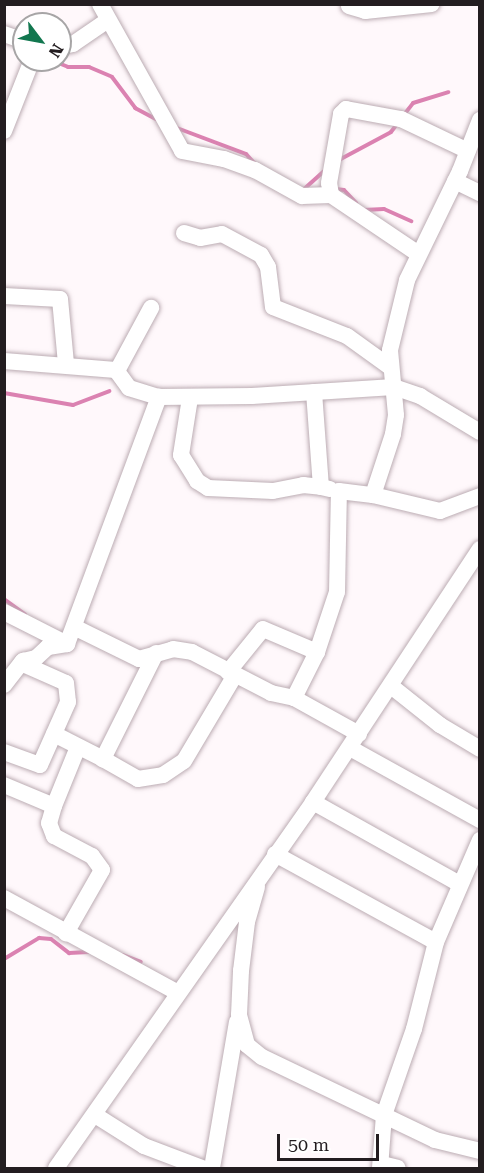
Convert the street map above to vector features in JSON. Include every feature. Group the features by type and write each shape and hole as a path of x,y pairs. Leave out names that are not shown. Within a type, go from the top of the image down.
{"street":[{"path":"100,4 182,151 235,162 302,196 331,195 417,253"},
{"path":"349,6 365,11 432,4"},
{"path":"72,44 108,20"},
{"path":"5,131 27,72"},
{"path":"331,195 337,121 346,109 406,120 468,150"},
{"path":"373,495 395,424 394,387 390,368 393,333 417,253 455,181 480,120"},
{"path":"455,181 480,193"},
{"path":"184,233 200,238 222,234 261,255 268,267 273,307 348,336 390,368"},
{"path":"4,296 60,299 66,364"},
{"path":"117,371 152,308"},
{"path":"4,361 66,364 117,371 129,388 159,397 314,393 394,387 420,396 480,432"},
{"path":"314,393 321,487"},
{"path":"67,644 159,397"},
{"path":"190,398 181,455 197,481 208,488 273,492 303,485 373,495 440,510 480,496"},
{"path":"294,698 317,652 337,592 339,491"},
{"path":"57,1168 275,854 314,802 480,549"},
{"path":"4,612 67,644"},
{"path":"74,627 139,659 173,650 192,652 271,693 294,698 355,741 480,820"},
{"path":"54,734 138,778 176,769 231,673 263,629 317,652"},
{"path":"4,685 21,663 36,658 48,647 67,644"},
{"path":"103,759 156,653"},
{"path":"4,752 40,765 54,734 69,690 62,680 21,663"},
{"path":"391,686 440,725 480,749"},
{"path":"66,933 102,870 92,856 54,836 49,819 78,747"},
{"path":"4,785 54,806"},
{"path":"314,802 460,884"},
{"path":"386,1167 384,1115 414,1029 436,942 480,840"},
{"path":"275,854 436,942"},
{"path":"212,1168 239,1016 245,930 261,875"},
{"path":"4,898 178,993"},
{"path":"239,1016 244,1040 257,1053 435,1140 480,1151"},
{"path":"95,1115 164,1162 202,1168"}],"waterway":[{"path":"72,67 89,67 112,77 135,108 156,119"},
{"path":"403,116 413,103 448,92"},
{"path":"337,161 391,132 397,124"},
{"path":"177,128 246,154 254,163"},
{"path":"303,190 324,171"},
{"path":"336,189 344,190 356,203"},
{"path":"364,210 384,209 411,221"},
{"path":"4,393 73,405 109,391"},
{"path":"4,599 25,614"},
{"path":"4,959 39,938 51,939 69,953 88,952"},
{"path":"123,955 141,962"}]}
